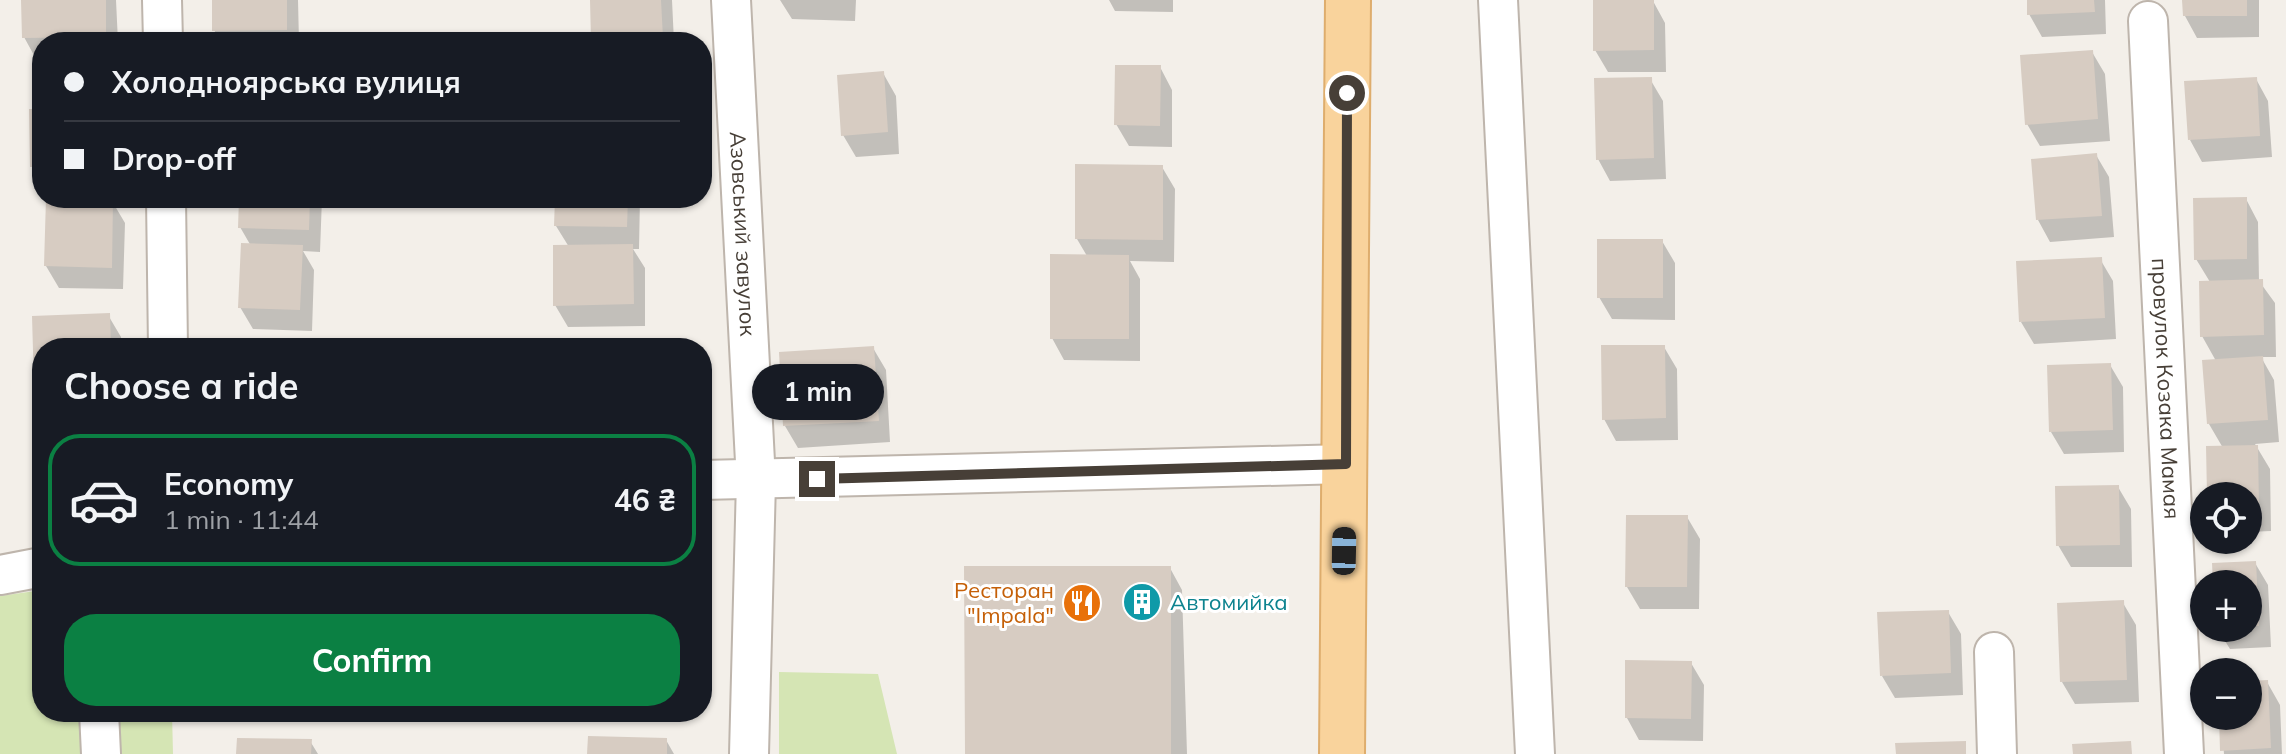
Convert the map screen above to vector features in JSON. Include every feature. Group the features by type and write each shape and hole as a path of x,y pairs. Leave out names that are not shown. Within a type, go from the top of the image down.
{"main road":[{"path":"1342,754 1348,0"}],"street":[{"path":"162,0 163,32"},
{"name":"Азовський завулок","path":"731,0 756,481 749,754"},
{"path":"1498,0 1535,754"},
{"name":"провулок Козака Мамая","path":"2148,21 2184,754"},
{"path":"166,208 168,338"},
{"path":"712,480 1346,464"},
{"path":"0,575 32,569"},
{"path":"1994,652 1997,754"},
{"path":"99,722 101,754"}],"green space":[{"path":"32,591 32,722 172,722 173,754 0,754 0,596"},
{"path":"779,672 878,674 897,754 779,754"}],"building":[{"path":"21,0 106,0 106,32 32,32 32,38 22,38"},
{"path":"212,0 287,0 287,30 212,31"},
{"path":"590,0 661,0 663,32 591,32"},
{"path":"1593,0 1654,0 1654,50 1593,51"},
{"path":"2027,0 2094,0 2095,12 2027,15"},
{"path":"2182,0 2247,0 2247,16 2183,16"},
{"path":"2093,50 2098,119 2025,125 2020,55"},
{"path":"1115,65 1161,65 1160,126 1114,125"},
{"path":"884,71 888,132 841,136 837,75"},
{"path":"1652,77 1654,158 1596,160 1594,78"},
{"path":"2257,77 2260,136 2188,140 2184,81"},
{"path":"29,109 32,109 32,167"},
{"path":"2097,153 2102,216 2036,220 2031,159"},
{"path":"1075,164 1163,165 1163,240 1075,239"},
{"path":"2247,197 2247,259 2194,260 2193,198"},
{"path":"46,208 113,208 112,268 44,266"},
{"path":"239,208 310,208 309,230 238,228"},
{"path":"555,208 628,208 627,227 554,226"},
{"path":"1597,239 1663,239 1663,298 1597,298"},
{"path":"241,243 303,245 300,310 238,308"},
{"path":"633,244 634,304 553,306 553,245"},
{"path":"1050,254 1129,255 1129,339 1050,339"},
{"path":"2102,257 2105,318 2019,322 2016,261"},
{"path":"2263,279 2264,335 2200,337 2199,281"},
{"path":"110,313 111,338 33,338 32,316"},
{"path":"1601,345 1665,345 1666,418 1602,420"},
{"path":"874,346 879,421 783,426 779,352"},
{"path":"2263,356 2268,420 2207,424 2202,360"},
{"path":"2111,363 2113,430 2049,432 2047,365"},
{"path":"2258,445 2259,482 2207,482 2206,446"},
{"path":"2119,485 2120,545 2056,546 2055,486"},
{"path":"1626,515 1688,515 1687,587 1625,587"},
{"path":"2256,561 2256,570 2212,570 2212,563"},
{"path":"964,566 1171,566 1171,754 965,754"},
{"path":"2124,600 2127,680 2060,682 2057,603"},
{"path":"1949,610 1951,673 1880,676 1877,612"},
{"path":"1625,660 1692,661 1691,719 1625,718"},
{"path":"2262,680 2268,680 2271,748 2220,751 2219,730 2262,730"},
{"path":"588,736 667,738 667,754 587,754"},
{"path":"237,738 312,739 311,754 236,754"},
{"path":"1966,741 1966,754 1896,754 1895,743"},
{"path":"2131,741 2132,754 2073,754 2072,744"}],"place":[{"name":"Автомийка","path":"1142,602"},
{"name":"Ресторан \"Impala\"","path":"1082,603"}],"route":[{"path":"817,479 1243,464 1346,464 1347,93"}]}
